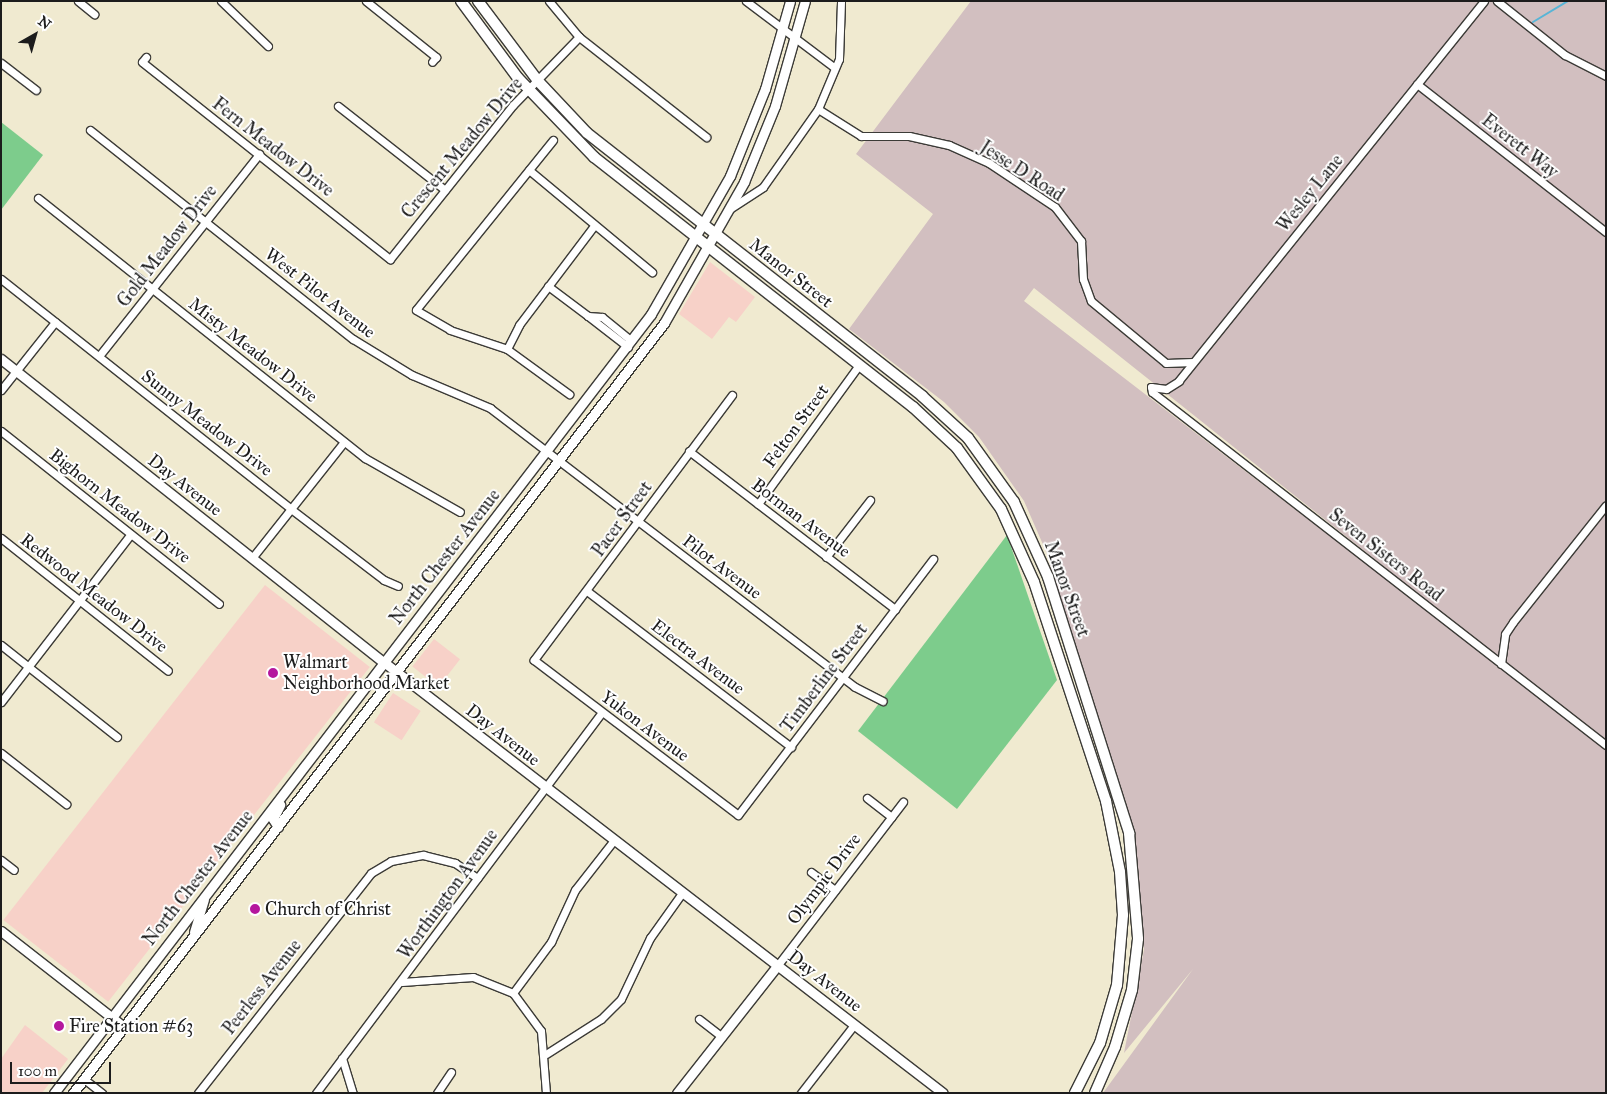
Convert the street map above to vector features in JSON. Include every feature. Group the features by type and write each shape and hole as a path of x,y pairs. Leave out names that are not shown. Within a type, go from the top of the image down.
{"main road":[{"name":"Manor Street","path":"461,1 529,90 609,170 859,365 957,448 1001,509 1026,557 1106,801 1120,872 1121,956 1100,1043 1075,1093"},
{"name":"Manor Street","path":"478,1 538,81 613,157 704,224 922,396 968,438 1014,502 1041,561 1120,798 1129,833 1136,900 1132,990 1115,1047 1094,1093"},
{"name":"North Chester Avenue","path":"54,1093 630,344 704,224 743,146 783,30 790,1"},
{"name":"North Chester Avenue","path":"73,1093 664,323 731,208 775,106 806,1"},
{"name":"Day Avenue","path":"1,360 385,663 854,1024 937,1091"},
{"path":"278,827 273,819 287,789"},
{"path":"255,856 261,823"},
{"path":"190,941 204,897"},
{"path":"1,931 124,1027"},
{"name":"Olympic Drive","path":"677,1093 778,966"}],"street":[{"path":"78,1 94,14"},
{"path":"220,1 268,46"},
{"path":"366,1 436,57 432,62"},
{"path":"549,1 579,37 706,137"},
{"path":"746,1 835,68"},
{"path":"731,208 763,187 818,109 835,68 842,30 841,1"},
{"name":"Wesley Lane","path":"1151,387 1175,384 1484,1"},
{"path":"1497,1 1565,55 1606,76"},
{"name":"Crescent Meadow Drive","path":"390,259 529,90 579,37"},
{"name":"Fern Meadow Drive","path":"146,57 142,62 390,259"},
{"path":"1,62 36,90"},
{"name":"Everett Way","path":"1417,84 1606,232"},
{"path":"338,106 445,190"},
{"name":"Jesse D Road","path":"818,109 861,136 909,136 950,145 989,163 1055,207 1081,241 1083,279 1091,301 1166,363 1193,362"},
{"name":"West Pilot Avenue","path":"90,130 372,352 412,375 483,404 548,451"},
{"path":"553,140 416,310 450,330 507,349 569,394"},
{"name":"Gold Meadow Drive","path":"99,356 259,154"},
{"path":"529,170 593,228 652,272"},
{"name":"Misty Meadow Drive","path":"38,198 344,442 383,470 460,512"},
{"path":"507,349 548,286 593,228"},
{"name":"Sunny Meadow Drive","path":"1,279 291,509 384,580 398,586"},
{"path":"548,286 588,316 602,317 630,344"},
{"path":"1,390 55,322"},
{"name":"Felton Street","path":"758,504 859,365"},
{"name":"Seven Sisters Road","path":"1151,387 1606,745"},
{"name":"Pacer Street","path":"534,660 639,522 732,395"},
{"name":"Bighorn Meadow Drive","path":"1,431 219,604"},
{"path":"252,558 344,442"},
{"name":"Pilot Avenue","path":"548,451 843,678 883,701"},
{"name":"Borman Avenue","path":"689,452 895,609"},
{"path":"826,556 870,500"},
{"path":"1501,664 1504,634 1606,505"},
{"path":"1,702 131,534"},
{"name":"Redwood Meadow Drive","path":"1,538 168,670"},
{"name":"Timberline Street","path":"738,815 934,559"},
{"name":"Electra Avenue","path":"587,591 791,747"},
{"path":"1,645 117,737"},
{"name":"Yukon Avenue","path":"534,660 738,815"},
{"name":"Worthington Avenue","path":"316,1093 402,982 477,878 602,712"},
{"path":"1,753 66,804"},
{"path":"867,798 891,817"},
{"name":"Olympic Drive","path":"778,966 903,802"},
{"path":"513,993 551,942 572,895 614,840"},
{"name":"Peerless Avenue","path":"198,1093 371,874 391,861 423,855 456,863 477,878"},
{"path":"1,860 14,870"},
{"path":"811,872 835,890"},
{"path":"546,1054 601,1019 621,999 650,938 682,892"},
{"path":"402,982 473,977 513,993 536,1019 546,1054 546,1093"},
{"path":"699,1019 722,1037"},
{"path":"801,1093 854,1024"},
{"path":"342,1058 352,1093"},
{"path":"437,1093 451,1072"},
{"path":"84,1079 102,1093"}],"shaded area":[{"path":"971,1 1606,1 1606,1093 1103,1093 1193,969 1124,1053 1144,950 1132,831 1080,697 1048,556 1024,501 979,437 944,402 849,329 933,214 856,154","holes":["1034,288 1456,624 1452,630 1024,301"]},
{"path":"710,262 755,297 736,322 729,317 712,339 679,314"},
{"path":"265,585 370,667 108,1002 3,920"},
{"path":"434,639 460,659 438,687 412,667"},
{"path":"393,693 421,711 402,740 374,722"},
{"path":"25,1025 68,1059 42,1093 1,1093 1,1059"}],"green space":[{"path":"1,122 43,155 1,210"},
{"path":"1007,535 1057,680 957,809 858,731"}],"waterway":[{"path":"1533,22 1568,1"}],"place":[{"name":"Walmart Neighborhood Market","path":"273,673"},
{"name":"Church of Christ","path":"255,909"},
{"name":"Fire Station #63","path":"59,1026"}]}
